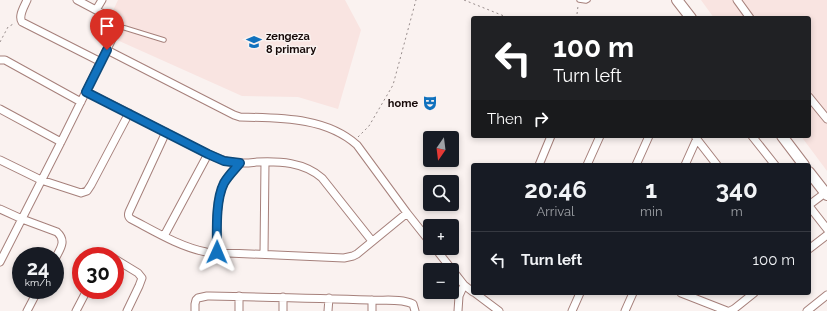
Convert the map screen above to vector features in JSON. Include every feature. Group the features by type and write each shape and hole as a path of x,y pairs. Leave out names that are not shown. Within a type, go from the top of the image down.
{"main road":[{"path":"677,0 689,16"},
{"path":"784,138 802,163"},
{"path":"811,175 826,194"}],"street":[{"path":"27,0 21,13 20,18 22,22 101,62"},
{"path":"1,259 116,33 115,22 111,18 77,0"},
{"path":"96,10 102,0"},
{"path":"736,0 748,16"},
{"path":"107,50 234,115 240,117 300,120 340,132 357,145 423,233"},
{"path":"0,60 5,60 81,102"},
{"path":"86,92 224,161 240,163 291,163 303,166 317,173 372,241"},
{"path":"811,99 827,119"},
{"path":"0,109 61,142"},
{"path":"0,160 41,180 81,193 87,191 130,113"},
{"path":"166,132 128,215 129,218 191,248 200,251 217,252 349,257 357,254 407,213"},
{"path":"540,163 550,138"},
{"path":"588,163 599,138"},
{"path":"637,163 648,138"},
{"path":"686,163 697,138"},
{"path":"698,138 716,163"},
{"path":"754,138 773,163"},
{"path":"164,236 208,154"},
{"path":"264,254 265,162"},
{"path":"217,252 220,194 225,181 240,163"},
{"path":"811,204 826,194"},
{"path":"0,208 22,219 56,232 62,239 61,247"},
{"path":"811,208 827,229"},
{"path":"811,247 827,235"},
{"path":"440,255 464,285 471,290"},
{"path":"124,264 138,273 142,278 127,311"},
{"path":"458,311 459,296 464,285"},
{"path":"478,295 499,311"},
{"path":"572,311 579,295"},
{"path":"625,311 632,295"},
{"path":"686,295 728,311 734,309 752,295"},
{"path":"807,311 827,295"},
{"path":"195,311 196,300 207,296 402,301 413,304 415,311"},
{"path":"239,296 239,311"},
{"path":"283,297 283,311"},
{"path":"328,298 328,311"},
{"path":"27,311 33,299"},
{"path":"76,311 82,299"},
{"path":"372,300 372,311"}],"lane":[{"path":"579,0 588,0"},
{"path":"116,26 164,40"}],"path":[{"path":"353,142 369,126 393,84 416,0"},
{"path":"464,0 504,16"},
{"path":"576,16 579,0"},
{"path":"0,42 8,27 21,21"}],"shaded area":[{"path":"118,0 345,0 361,30 338,109 298,97 242,96 117,40 121,31 106,25"},
{"path":"701,0 827,0 827,171 802,138 811,138 811,16 713,16"}],"place":[{"name":"zengeza 8 primary","path":"254,42"},
{"name":"home","path":"430,103"}],"route":[{"path":"107,50 86,92 130,113 208,154 224,161 240,163 225,181 220,194 217,252"}]}
